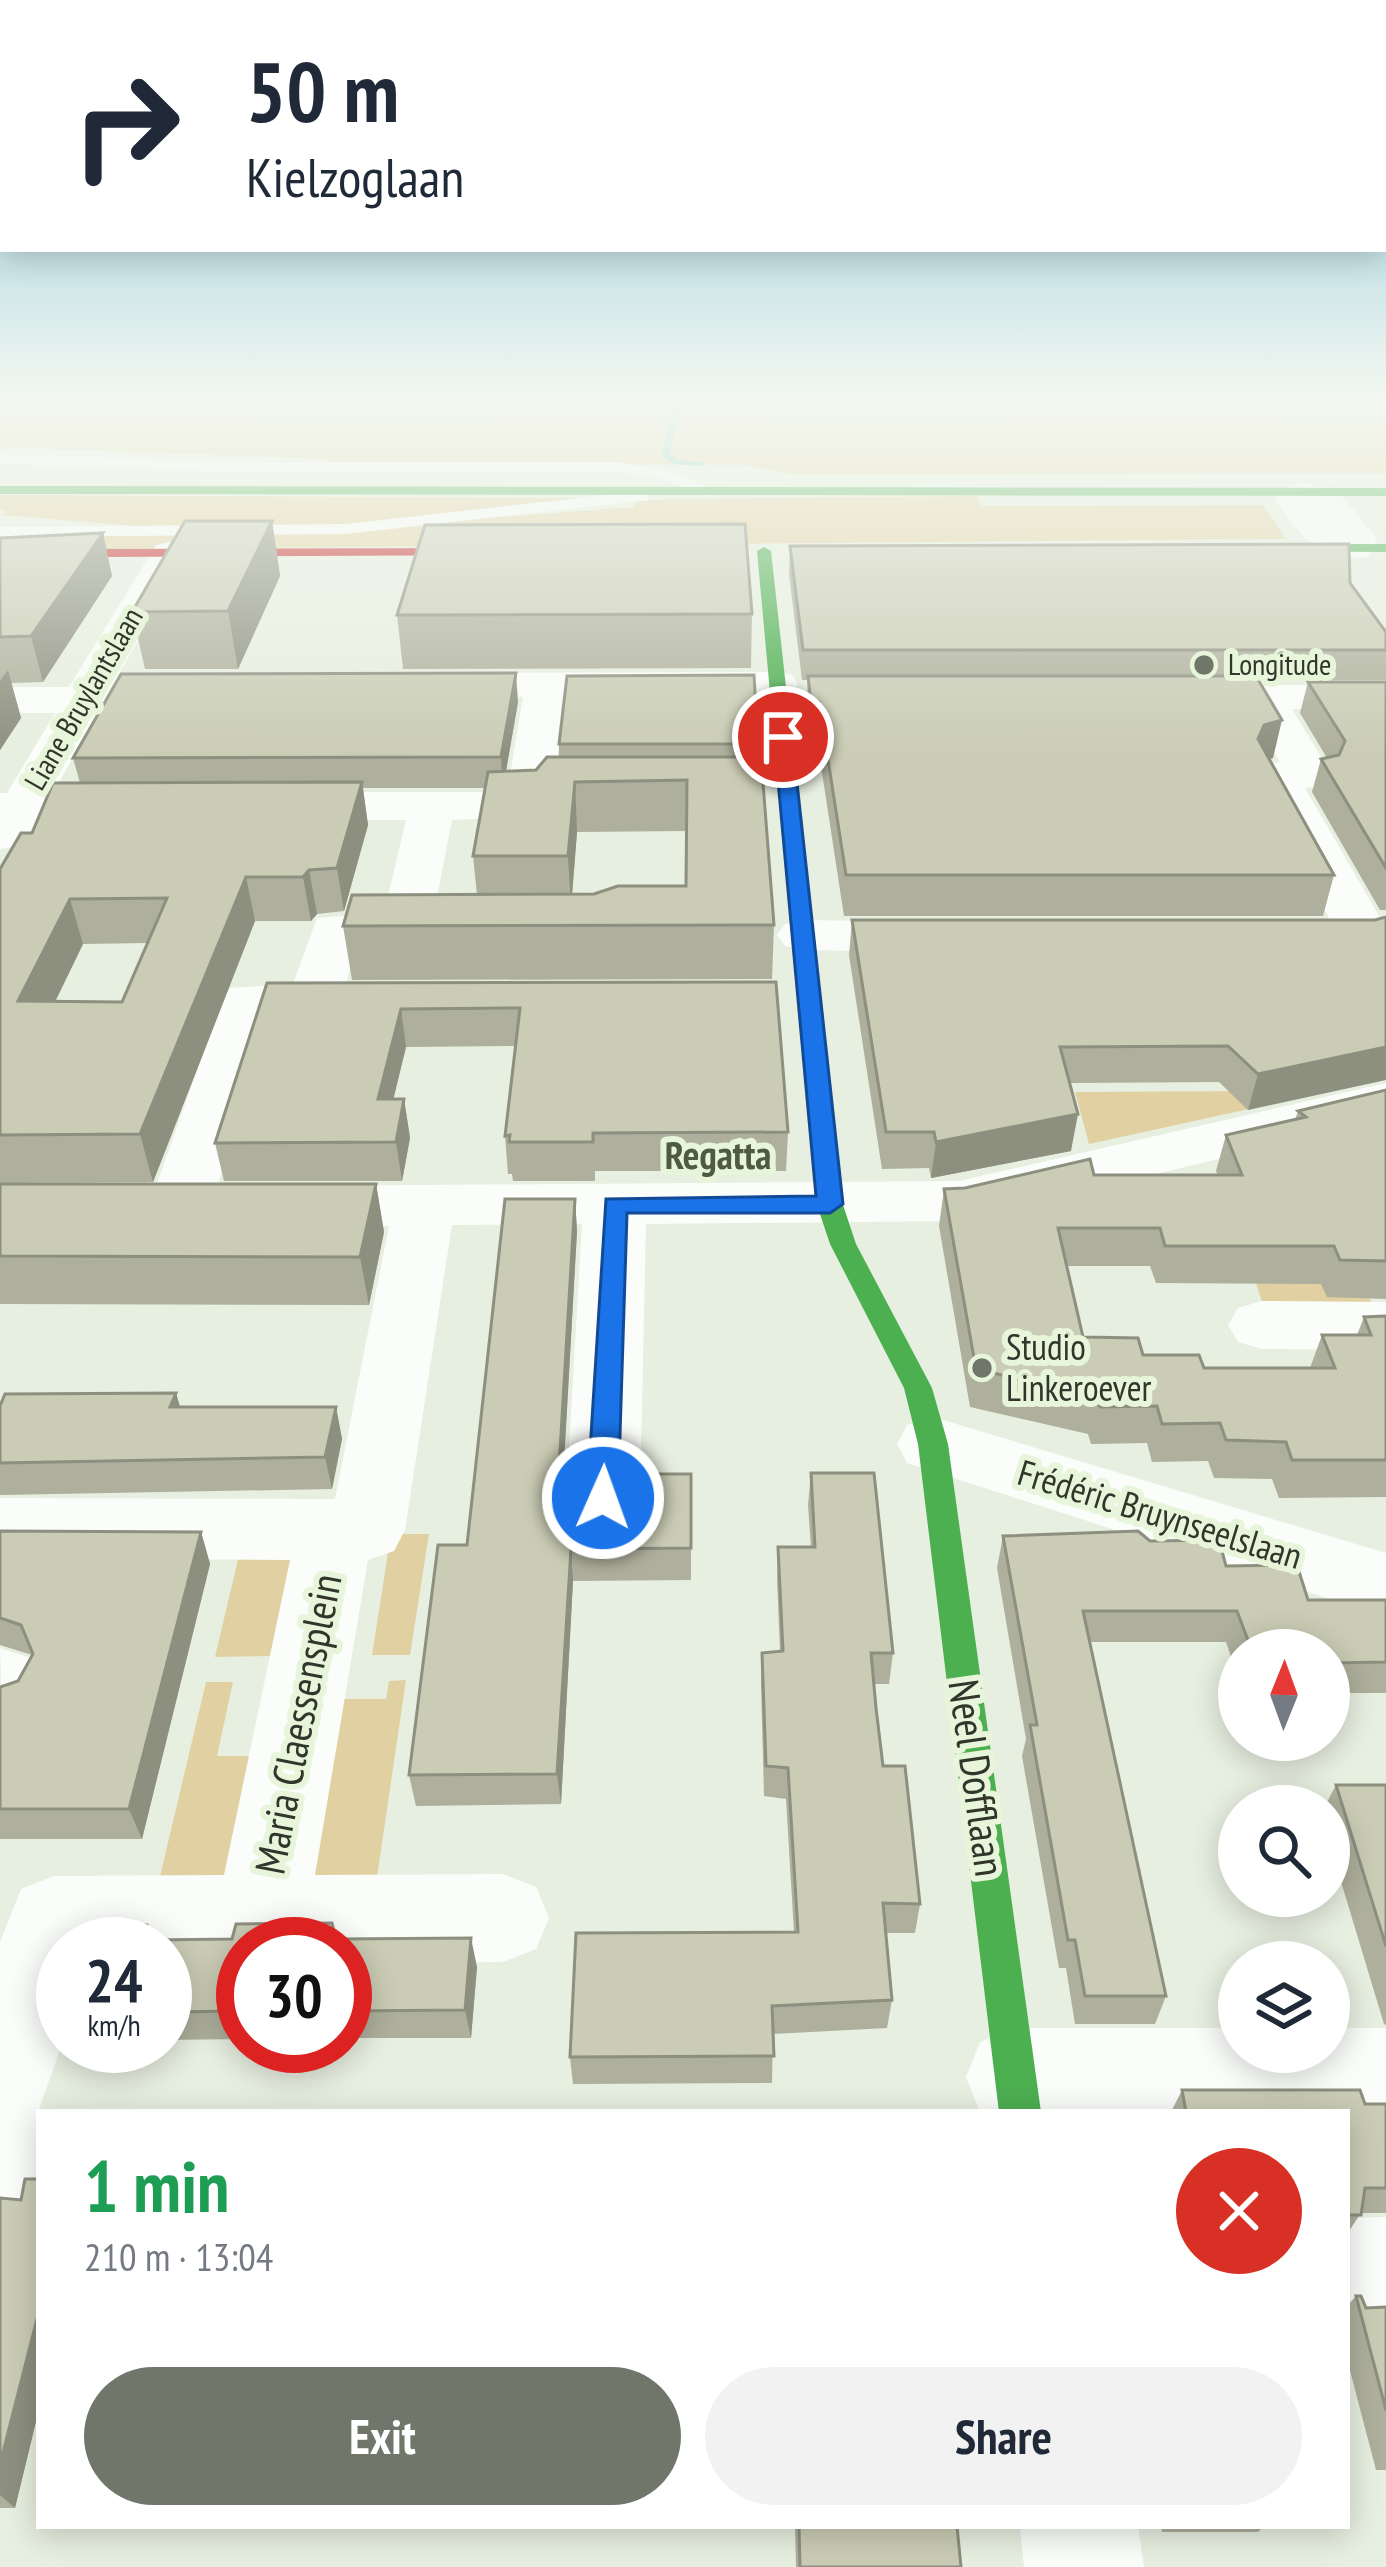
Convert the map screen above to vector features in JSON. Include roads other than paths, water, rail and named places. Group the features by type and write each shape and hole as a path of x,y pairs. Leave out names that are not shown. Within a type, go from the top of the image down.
{"main road":[{"path":"1219,548 1371,548"},
{"name":"Neel Dofflaan","path":"764,551 830,1204 843,1244 919,1388 933,1444 1017,2095"},
{"path":"0,557 526,552"}],"street":[{"path":"1305,518 1320,538 1371,548 1386,585"},
{"name":"Liane Bruylantslaan","path":"7,820 169,553"},
{"path":"393,685 778,691 825,698"},
{"path":"7,820 200,807 432,806 540,795 545,685"},
{"path":"0,700 253,686"},
{"path":"1138,697 1386,697"},
{"path":"1264,697 1310,775 1275,775 1363,936"},
{"path":"735,789 788,789"},
{"path":"406,928 432,806"},
{"path":"315,1000 335,929 480,928"},
{"path":"803,935 982,937"},
{"path":"748,998 809,999"},
{"path":"180,1206 249,1000 407,1000"},
{"path":"113,1206 959,1201 1386,1101"},
{"path":"603,1498 615,1205"},
{"name":"Maria Claessensplein","path":"261,1917 359,1516 424,1206"},
{"path":"1262,1325 1386,1326"},
{"name":"Frédéric Bruynseelslaan","path":"933,1444 1386,1585"},
{"path":"0,1528 359,1516"},
{"name":"Maria Claessensplein","path":"372,1919 503,1918"},
{"name":"Maria Claessensplein","path":"0,2086 54,1920 216,1919"},
{"path":"1017,2095 1160,2077 1386,2077"},
{"path":"0,2169 36,2169"},
{"path":"1350,2272 1386,2271"},
{"path":"1078,2529 1084,2567"}],"lane":[{"path":"0,532 328,530 454,518"}],"place":[{"name":"Longitude","path":"1204,665"},
{"name":"Studio Linkeroever","path":"982,1368"}],"district":[{"name":"Regatta","path":"718,1155"}]}
